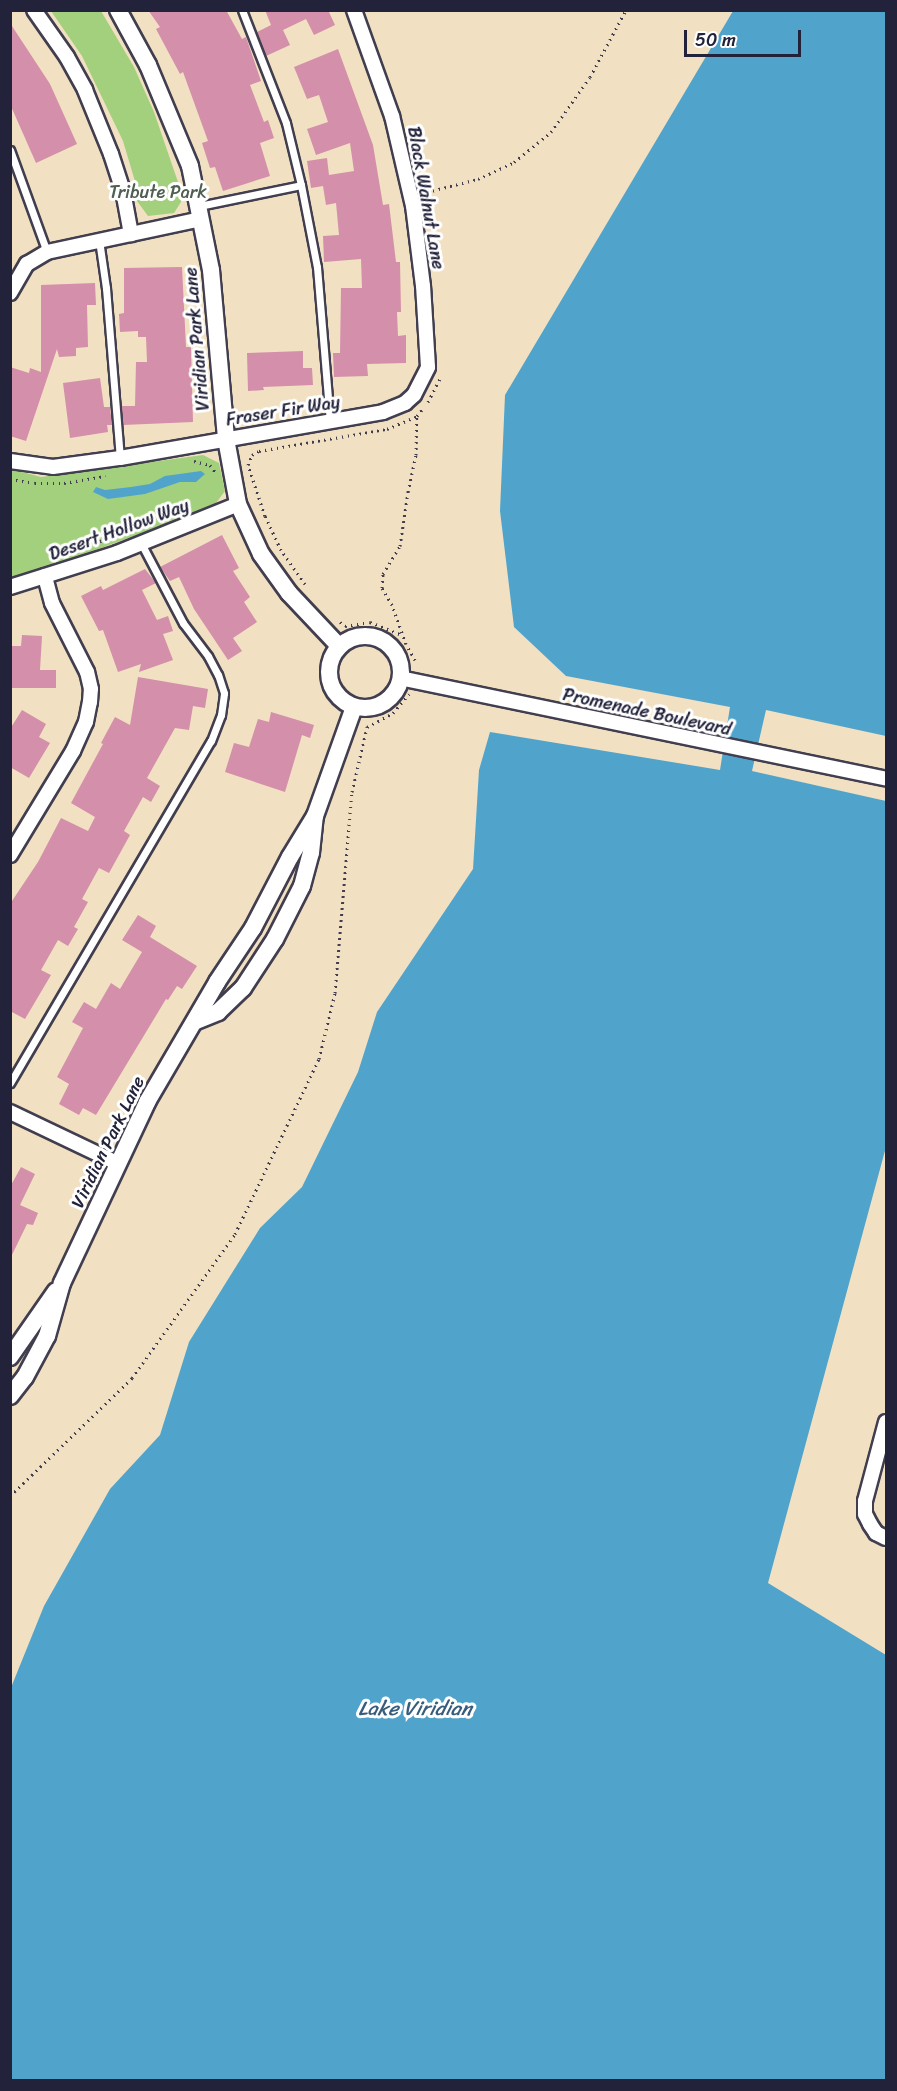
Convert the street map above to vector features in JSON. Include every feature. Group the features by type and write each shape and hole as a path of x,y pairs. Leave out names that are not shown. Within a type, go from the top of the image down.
{"street":[{"path":"34,10 67,57 85,90 123,190 131,234"},
{"name":"Viridian Park Lane","path":"118,10 148,64 190,166 211,270 226,439 238,504 261,554 289,593 339,646"},
{"name":"Black Walnut Lane","path":"354,10 392,116 411,194 428,345 428,367 414,395"},
{"path":"10,293 27,264 47,252 131,234 200,213"},
{"name":"Fraser Fir Way","path":"10,461 53,467 120,458 384,412 405,403 414,395"},
{"name":"Desert Hollow Way","path":"10,587 141,543 238,504"},
{"path":"10,855 73,751 86,722 90,702 91,689 87,672 52,603 45,576"},
{"path":"357,637 377,638 386,642 398,658 400,678 397,688 384,703 364,708 354,707 339,697 330,681 330,662 339,646 357,637"},
{"name":"Promenade Boulevard","path":"400,678 886,779"},
{"name":"Viridian Park Lane","path":"10,1396 25,1377 47,1336 62,1283 147,1102 217,982 254,928 290,857 315,816 354,707"},
{"name":"Viridian Park Lane","path":"196,1021 218,1012 243,988 275,939 302,886 311,853 315,816"},
{"path":"10,1112 117,1163"},
{"name":"Viridian Park Lane","path":"10,1357 62,1283"},
{"path":"886,1422 868,1486 865,1508 870,1524 876,1533 886,1539"}],"lane":[{"path":"242,10 286,123 302,185 316,267 330,422"},
{"path":"10,150 47,252"},
{"path":"200,213 302,185"},
{"path":"99,240 106,288 120,458"},
{"path":"10,1083 211,741 221,715 224,693 218,675 208,656 183,623 141,543"}],"path":[{"path":"411,194 478,179 514,162 551,132 590,77 626,10"},
{"path":"428,192 438,279"},
{"path":"309,591 281,550 265,516 248,465 250,458 259,451 387,429 417,416 438,386 443,370"},
{"path":"415,660 392,605 382,588 382,581 383,574 400,546 416,455 417,416"},
{"path":"184,463 203,461 213,468 218,480"},
{"path":"10,479 35,483 64,483 111,475"},
{"path":"91,544 133,530"},
{"path":"335,618 345,626 370,622 403,635"},
{"path":"10,1496 132,1377 235,1234 319,1059 335,993 352,792 367,727 393,713 410,693"}],"green space":[{"name":"Tribute Park","path":"51,11 101,11 134,67 154,112 179,185 181,202 174,213 148,216 137,201 137,188 123,141 82,56"},
{"path":"203,455 219,463 225,491 213,507 11,581 11,469 41,477"}],"water":[{"name":"Lake Viridian","path":"733,11 886,11 886,736 766,710 752,771 886,801 886,1147 768,1583 886,1655 886,2080 11,2080 10,1690 44,1606 110,1489 160,1435 189,1342 260,1228 302,1187 358,1072 377,1012 473,869 479,770 490,732 720,770 730,707 566,676 514,627 500,511 505,395"},
{"path":"201,471 205,474 196,482 180,482 145,494 108,499 93,492 96,487 105,490 131,487 150,484 165,476"}],"building":[{"path":"148,10 226,10 242,39 246,37 261,81 250,85 264,122 268,120 274,138 260,143 270,176 223,191 215,167 210,168 202,143 208,141 183,72 180,74 156,29 160,27"},
{"path":"265,10 328,10 335,25 314,35 306,19 283,30 290,45 266,56 257,32 271,25"},
{"path":"10,23 50,84 77,144 36,163 10,104"},
{"path":"338,49 373,145 383,205 389,204 396,262 400,262 401,312 397,312 398,336 406,335 406,363 367,364 368,376 334,377 333,353 340,353 341,288 362,288 361,259 324,262 323,236 339,235 336,203 326,205 323,186 311,188 307,161 327,158 329,175 354,171 350,143 316,155 307,129 328,122 319,95 307,99 294,67"},
{"path":"182,267 186,347 191,347 193,422 123,425 121,406 135,406 136,362 147,362 146,337 138,337 138,331 120,332 119,314 124,313 124,268"},
{"path":"95,283 96,305 87,305 88,347 76,348 76,356 59,357 57,349 26,441 10,436 10,367 29,373 30,368 41,372 41,285"},
{"path":"303,351 303,368 312,368 313,385 263,387 264,390 248,391 247,353"},
{"path":"100,378 104,407 110,407 112,425 107,425 108,432 70,438 63,383"},
{"path":"222,535 239,568 233,571 250,597 244,602 257,622 233,638 242,651 228,660 194,609 179,577 170,581 160,567"},
{"path":"145,569 156,583 142,590 157,620 168,616 173,631 163,634 173,660 139,672 141,664 118,672 103,630 99,631 81,596 101,586 103,590"},
{"path":"22,635 42,636 40,670 56,670 56,688 10,688 10,646 21,646"},
{"path":"138,677 208,689 205,708 193,706 189,730 175,728 147,778 160,786 151,802 143,797 124,831 130,835 109,873 99,868 82,899 88,902 74,927 78,929 68,946 58,940 41,970 51,975 25,1019 10,1011 10,904 38,862 61,818 88,831 95,817 71,803 115,717 130,725"},
{"path":"22,710 46,724 39,737 50,743 29,778 10,767 10,729"},
{"path":"271,712 314,725 310,738 302,735 285,792 225,772 234,743 249,747 258,719 269,722"},
{"path":"138,915 156,926 150,937 197,966 182,989 177,986 168,1000 166,999 96,1115 83,1108 79,1115 59,1104 69,1084 57,1077 83,1028 72,1022 84,1002 96,1009 111,983 120,989 142,952 122,940"},
{"path":"21,1167 35,1174 20,1205 38,1213 33,1225 27,1224 10,1259 10,1187"}]}
